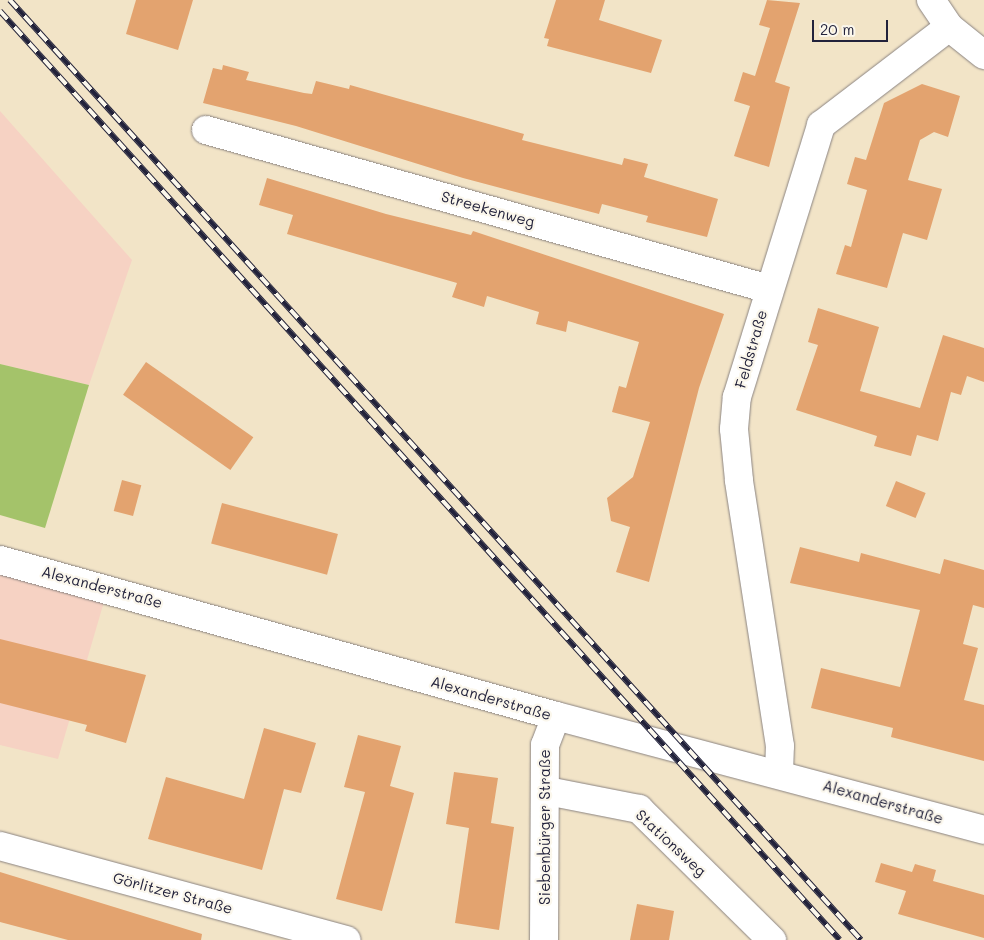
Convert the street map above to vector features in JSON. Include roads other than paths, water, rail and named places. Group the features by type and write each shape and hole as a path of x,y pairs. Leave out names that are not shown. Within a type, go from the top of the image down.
{"street":[{"path":"931,0 949,27 984,55"},
{"name":"Feldstraße","path":"779,773 780,746 734,430 737,397 821,125 949,27"},
{"name":"Streekenweg","path":"206,130 769,289"},
{"name":"Alexanderstraße","path":"0,560 556,716 779,773 984,830"},
{"name":"Siebenbürger Straße","path":"544,940 547,792 544,745 556,716"},
{"name":"Stationsweg","path":"547,792 639,808 772,940"},
{"name":"Görlitzer Straße","path":"0,846 346,940"}],"railway":[{"path":"10,0 861,940"},
{"path":"0,11 840,940"}]}
